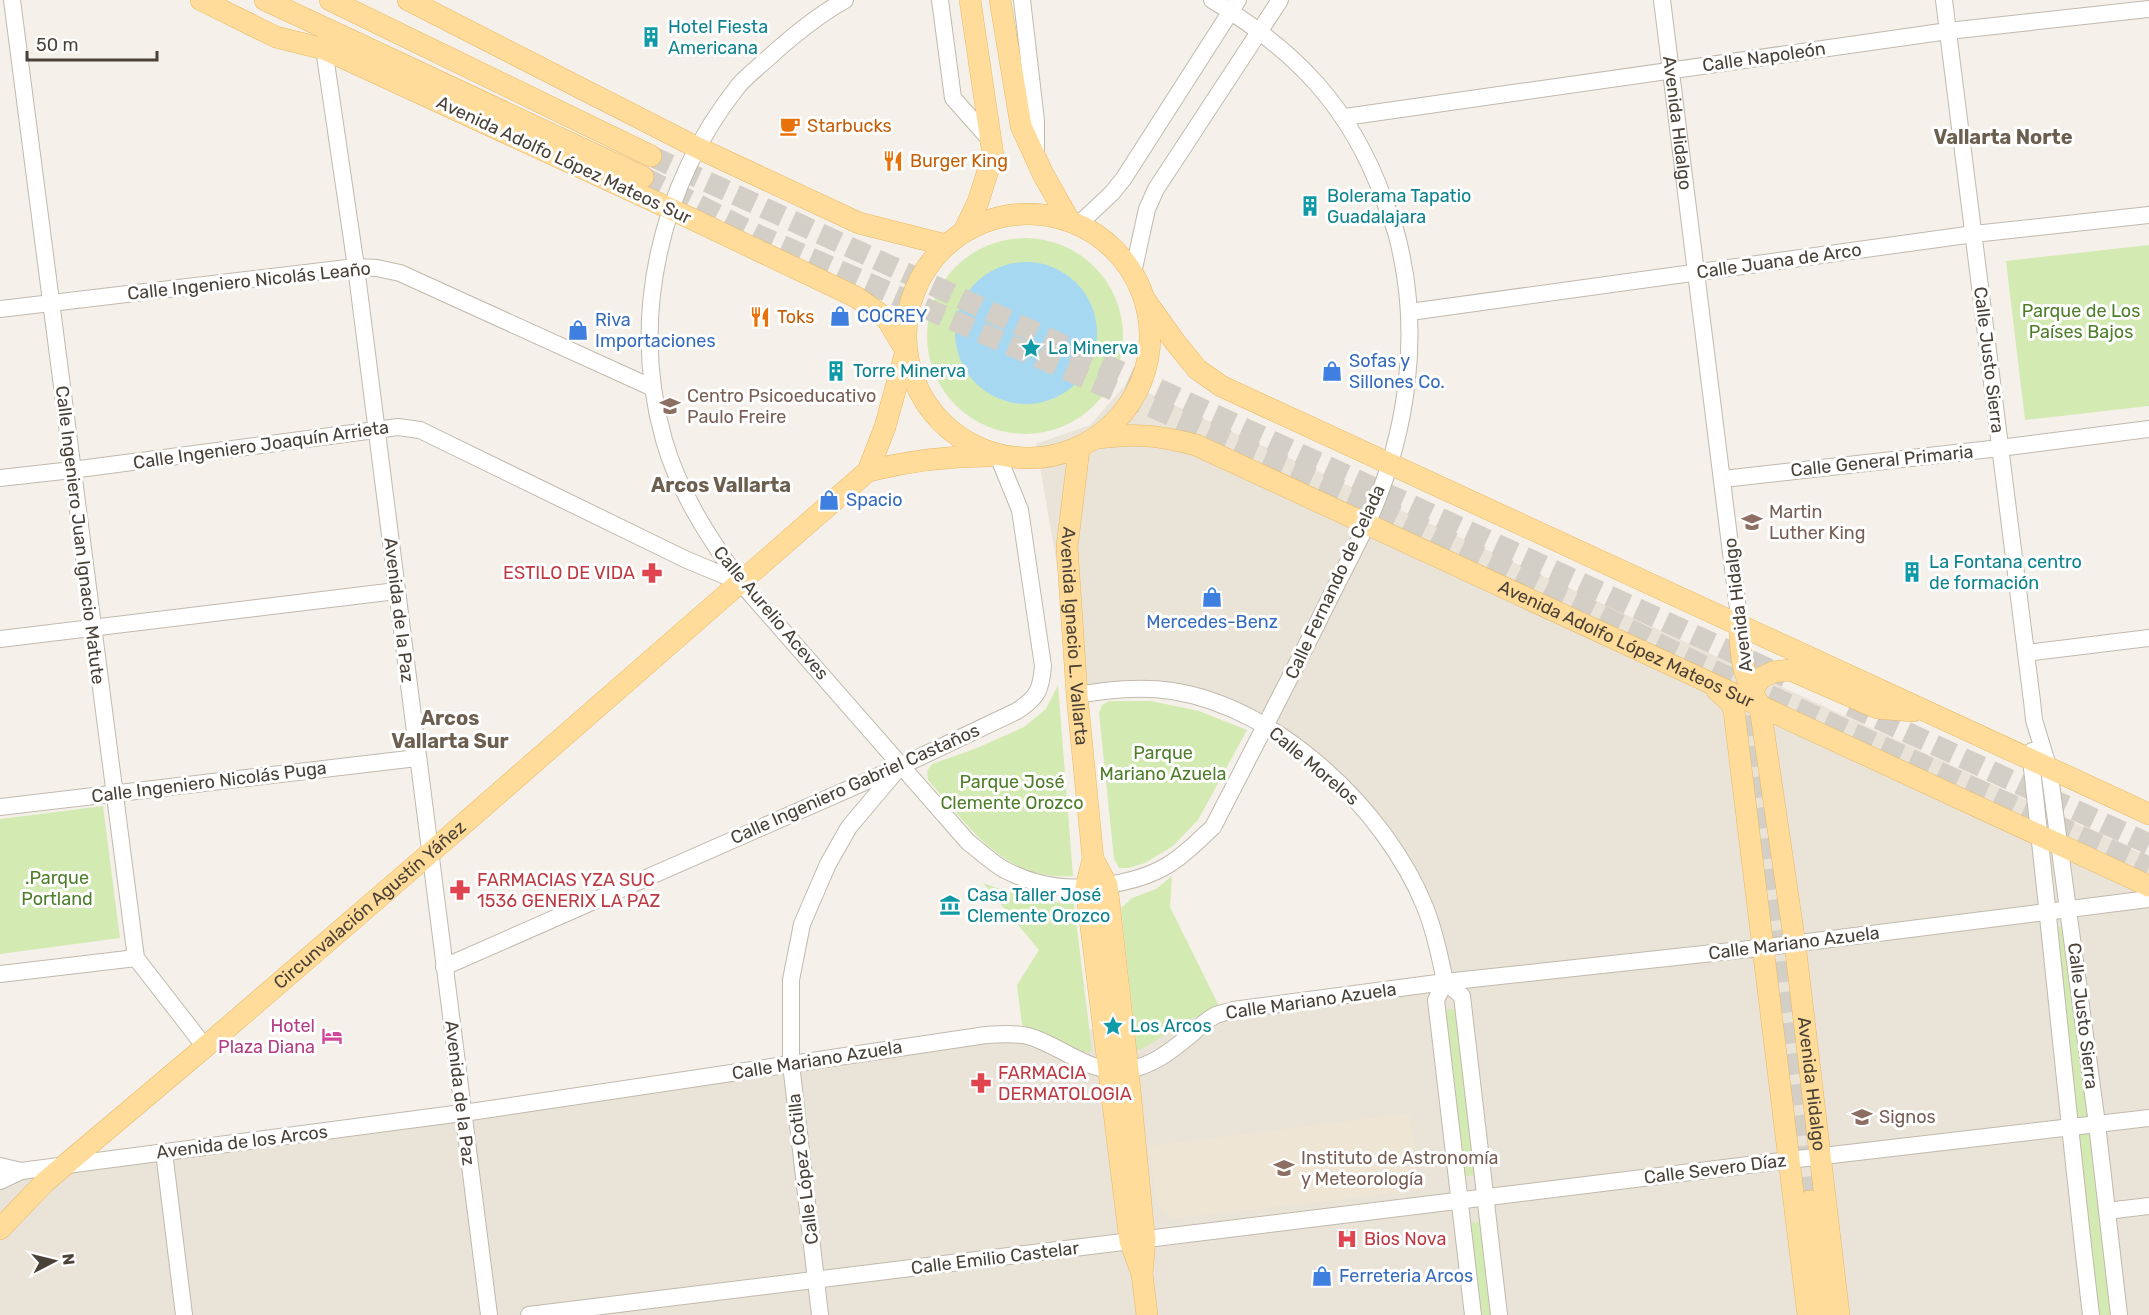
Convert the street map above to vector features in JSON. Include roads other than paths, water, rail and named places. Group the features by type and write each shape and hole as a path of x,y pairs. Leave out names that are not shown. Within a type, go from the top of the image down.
{"main road":[{"name":"Avenida Adolfo López Mateos Sur","path":"201,0 276,37 324,49 856,297 887,319 906,351"},
{"path":"232,0 281,24 324,49"},
{"name":"Avenida Adolfo López Mateos Sur","path":"265,0 643,177"},
{"path":"330,0 651,156"},
{"path":"408,0 698,148 859,224 946,245"},
{"path":"964,231 986,181 993,155 970,0"},
{"path":"1000,0 1021,126 1036,158 1074,222"},
{"path":"998,456 975,447 954,434 936,417 922,397 912,375 906,351 906,321 913,293 927,267 946,245 964,231 989,220 1016,214 1043,214 1074,222 1100,237 1119,254 1133,273 1145,300 1175,342 1197,369 1221,386 2149,814"},
{"path":"868,471 947,456 998,456 1025,459 1052,457 1078,449 1097,438 1117,422 1132,401 1143,377 1150,352 1150,326 1145,300"},
{"path":"868,471 885,427 906,351"},
{"name":"Avenida Adolfo López Mateos Sur","path":"1097,438 1129,434 1151,435 1196,445 1710,683 1756,698 2040,836 2149,886"},
{"name":"Avenida Ignacio L. Vallarta","path":"1078,449 1067,547 1077,695 1096,886 1147,1315"},
{"name":"Circunvalación Agustín Yáñez","path":"0,1229 65,1165 429,854 868,471"},
{"name":"Avenida Hidalgo","path":"1740,625 1741,663 1756,698 1795,944 1839,1315"},
{"path":"1756,698 1761,678 1773,672 1790,670 1877,708 1928,712"},
{"name":"Avenida Hidalgo","path":"1710,683 1731,704 1734,711 1808,1315"},
{"path":"1810,1201 1824,1315"}],"street":[{"name":"Calle Ingeniero Juan Ignacio Matute","path":"12,0 136,958"},
{"name":"Calle Aurelio Aceves","path":"845,0 798,30 741,83 708,129 671,209 659,248 651,290 649,327 652,388 664,441 684,491 710,539 741,583 968,842 1002,869 1038,883 1096,886"},
{"path":"939,0 953,98 992,142"},
{"path":"1022,0 1036,121 1036,158"},
{"name":"Calle Fernando de Celada","path":"1096,886 1146,876 1167,866 1213,827 1366,524 1390,464 1404,404 1410,361 1410,312 1398,240 1376,177 1345,117 1317,83 1234,6 1212,0"},
{"path":"1133,273 1147,209 1156,189 1280,0"},
{"name":"Avenida Hidalgo","path":"1662,0 1740,625"},
{"name":"Calle Justo Sierra","path":"1944,0 2034,720 2040,765 2060,844 2097,1124 2119,1315"},
{"path":"1074,222 1112,193 1124,178 1234,6"},
{"name":"Calle Napoleón","path":"1345,117 1948,30 2149,9"},
{"name":"Avenida de la Paz","path":"324,49 356,267 489,1315"},
{"name":"Calle Juana de Arco","path":"1410,312 1974,234 2149,215"},
{"name":"Calle Ingeniero Nicolás Leaño","path":"0,309 356,267 377,268 400,273 652,388"},
{"name":"Calle Ingeniero Joaquín Arrieta","path":"0,478 398,427 420,430 687,560 741,583"},
{"name":"Calle General Primaria","path":"1723,479 2149,429"},
{"name":"Calle Ingeniero Gabriel Castaños","path":"444,967 901,766 1017,711 1033,700 1041,686 1043,666 1020,510 998,456"},
{"path":"0,639 396,591"},
{"path":"2026,653 2149,638"},
{"name":"Calle Morelos","path":"1077,695 1123,689 1172,691 1235,708 1305,754 1334,778 1362,806 1386,837 1406,869 1425,907 1438,945 1444,982"},
{"name":"Calle Ingeniero Nicolás Puga","path":"0,807 417,758"},
{"name":"Calle Justo Sierra","path":"2040,765 2040,836 2069,1128 2091,1315"},
{"name":"Calle López Cotilla","path":"820,1315 790,1064 791,980 802,924 828,864 849,827 901,766"},
{"name":"Calle Mariano Azuela","path":"463,1113 1009,1033 1028,1036 1073,1058 1119,1070 1145,1066 1161,1058 1215,1016 1233,1010 1444,982 1763,948 2149,899"},
{"path":"0,974 136,958 205,1047"},
{"path":"1473,1315 1436,1000 1444,982 1462,996 1499,1315"},
{"name":"Avenida de los Arcos","path":"0,1180 21,1171 463,1113"},
{"name":"Calle Severo Díaz","path":"1460,1200 2149,1118"},
{"path":"164,1152 184,1315"},
{"name":"Avenida de los Arcos","path":"0,1166 21,1171"},
{"name":"Calle Emilio Castelar","path":"529,1315 1460,1200"},
{"path":"2107,1211 2149,1206"}],"water":[{"path":"1026,262 1053,267 1076,283 1092,306 1097,333 1092,360 1076,383 1053,399 1026,404 999,399 976,383 960,360 955,333 960,306 976,283 999,267"}],"tunnel":[{"path":"651,156 1786,677"},
{"path":"643,177 758,235 1378,506 1702,665 2149,867"},
{"path":"1734,688 1748,713 1810,1201"},
{"path":"1850,706 2149,844"}],"place":[{"name":"Hotel Fiesta Americana","path":"651,37"},
{"name":"Starbucks","path":"790,126"},
{"name":"Burger King","path":"893,161"},
{"name":"Bolerama Tapatio Guadalajara","path":"1310,206"},
{"name":"COCREY","path":"840,316"},
{"name":"Toks","path":"760,317"},
{"name":"Riva Importaciones","path":"578,330"},
{"name":"La Minerva","path":"1031,348"},
{"name":"Torre Minerva","path":"836,371"},
{"name":"Sofas y Sillones Co.","path":"1332,371"},
{"name":"Centro Psicoeducativo Paulo Freire","path":"670,406"},
{"name":"Spacio","path":"829,500"},
{"name":"Martin Luther King","path":"1752,522"},
{"name":"La Fontana centro de formación","path":"1912,572"},
{"name":"ESTILO DE VIDA","path":"652,573"},
{"name":"Mercedes-Benz","path":"1212,597"},
{"name":"FARMACIAS YZA SUC 1536 GENERIX LA PAZ","path":"460,890"},
{"name":"Casa Taller José Clemente Orozco","path":"950,905"},
{"name":"Los Arcos","path":"1113,1026"},
{"name":"Hotel Plaza Diana","path":"332,1036"},
{"name":"FARMACIA DERMATOLOGIA","path":"981,1083"},
{"name":"Signos","path":"1862,1117"},
{"name":"Instituto de Astronomía y Meteorología","path":"1284,1168"},
{"name":"Bios Nova","path":"1347,1239"},
{"name":"Ferreteria Arcos","path":"1322,1276"}],"district":[{"name":"Vallarta Norte","path":"2003,137"},
{"name":"Arcos Vallarta","path":"721,485"},
{"name":"Arcos Vallarta Sur","path":"450,730"}],"park label":[{"name":"Parque de Los Países Bajos","path":"2081,321"},
{"name":"Parque Mariano Azuela","path":"1163,763"},
{"name":"Parque José Clemente Orozco","path":"1012,792"},
{"name":".Parque Portland","path":"57,888"}]}
